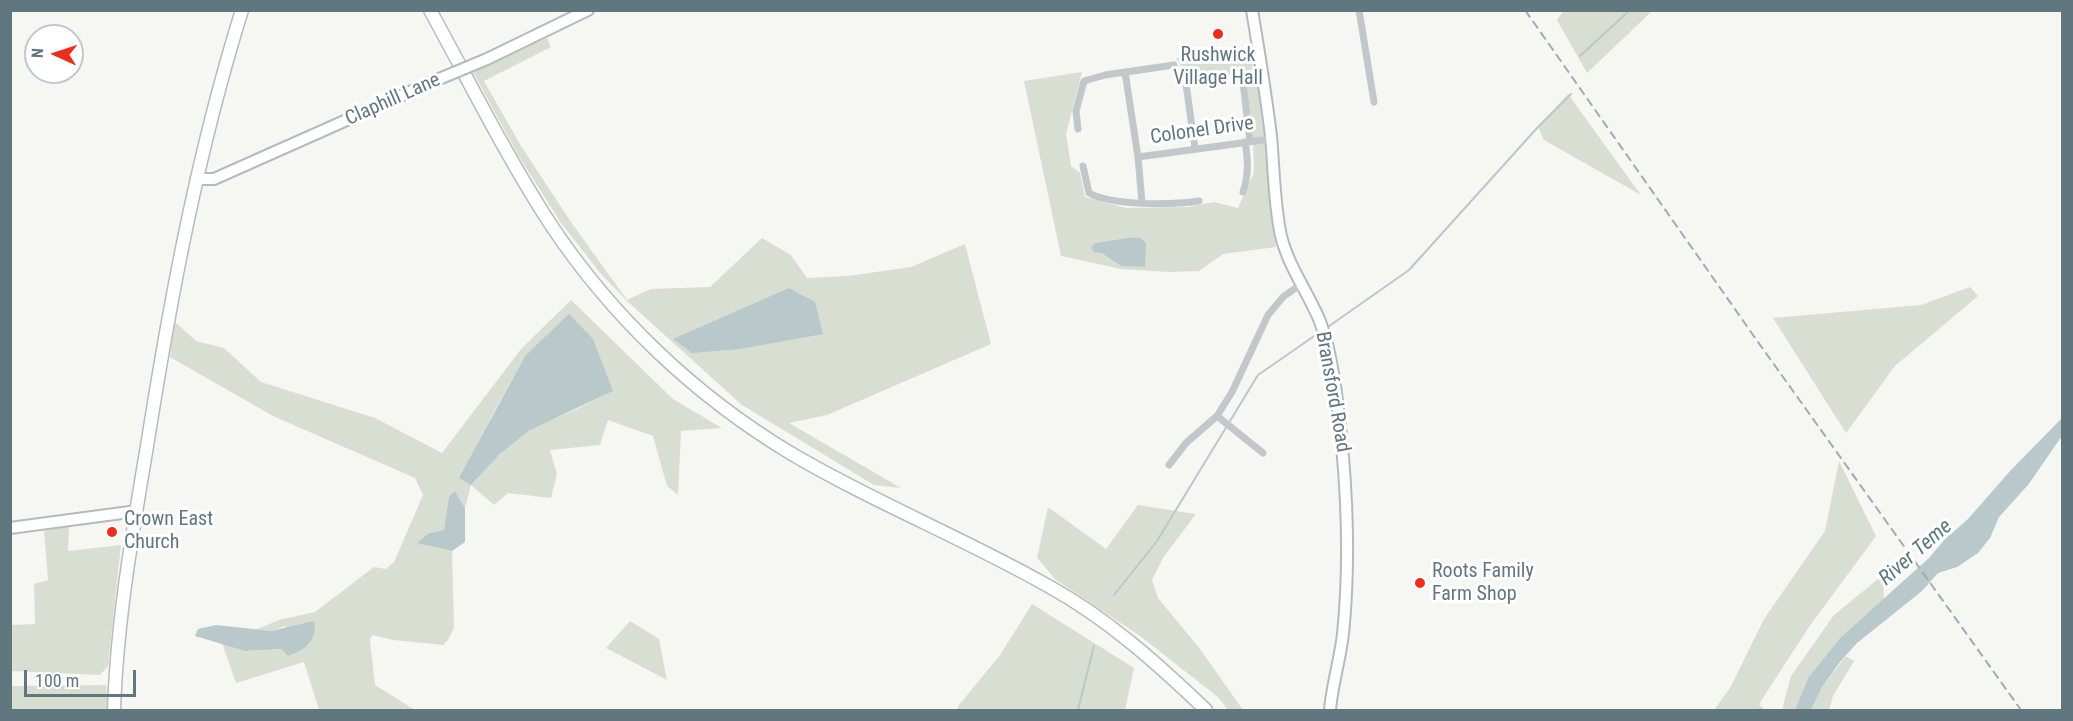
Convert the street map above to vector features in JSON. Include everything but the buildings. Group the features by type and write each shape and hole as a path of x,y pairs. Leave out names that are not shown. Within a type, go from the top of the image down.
{"highway":[{"path":"114,711 121,610 168,320 196,179 242,10"},
{"path":"430,10 514,165 550,223 590,278 660,355 706,394 791,453 831,476 1052,588 1089,612 1140,651 1206,711"}],"street":[{"name":"Claphill Lane","path":"196,179 214,179 487,58 588,10"},
{"name":"Bransford Road","path":"1252,10 1267,97 1282,239 1318,319 1330,361 1343,455 1347,578 1342,636 1330,711"},
{"path":"1359,10 1374,102"},
{"path":"1078,129 1076,111 1084,81 1105,75 1174,65"},
{"name":"Colonel Drive","path":"1125,72 1143,202"},
{"path":"1243,82 1249,167 1243,192"},
{"path":"1186,84 1195,148"},
{"name":"Colonel Drive","path":"1138,157 1271,139"},
{"path":"1083,166 1089,193 1100,198 1124,203 1182,204 1199,201"},
{"path":"1169,465 1186,443 1217,416 1232,392 1268,315 1283,297 1301,284"},
{"path":"1217,416 1263,453"},
{"path":"10,528 136,511"}],"shaded area":[{"path":"1564,10 1652,11 1587,73 1557,20"},
{"path":"547,38 551,47 484,81 521,146 571,222 627,300 651,289 710,287 762,238 791,255 807,278 848,276 911,267 965,244 991,344 827,415 789,423 901,488 874,485 742,405 627,301 601,274 561,223 518,155 473,72"},
{"path":"1251,47 1261,96 1276,247 1223,254 1199,271 1121,269 1061,256 1024,81 1082,72 1066,134 1071,166 1080,173 1085,197 1126,208 1189,207 1214,202 1238,208 1254,172 1253,134 1245,73 1190,81 1176,58","holes":["1126,238 1121,266 1102,252 1095,243"]},
{"path":"1568,94 1641,195 1544,140 1538,127"},
{"path":"1141,238 1146,244 1145,267 1121,266 1102,253 1094,252 1091,247 1095,243"},
{"path":"1970,287 1978,296 1895,366 1846,433 1773,318 1921,305"},
{"path":"789,288 815,302 823,334 740,349 692,353 673,339"},
{"path":"571,300 673,399 722,428 681,431 678,495 667,486 653,436 608,420 600,445 550,450 557,474 551,498 508,493 494,505 471,485 465,508 455,491 449,496 444,530 429,533 418,543 452,551 454,628 448,640 443,645 393,640 372,635 370,640 375,685 415,710 319,710 304,662 236,683 222,643 245,651 282,649 286,626 271,631 255,630 279,620 315,612 374,567 386,569 394,562 423,495 415,478 273,416 170,357 174,321 196,341 224,348 261,382 375,418 442,453 521,349","holes":["525,356 612,391 575,410 535,426 500,454 471,485 481,439"]},
{"path":"569,314 593,339 613,391 530,430 500,454 471,485 459,478 525,356"},
{"path":"2062,418 2062,436 2028,485 1999,517 1990,538 1978,553 1957,567 1938,573 1922,591 1857,643 1822,687 1811,710 1795,710 1808,678 1840,638 1929,558"},
{"path":"1839,461 1876,536 1809,627 1759,704 1765,710 1714,710 1730,688 1764,619 1825,531"},
{"path":"455,491 465,508 465,542 452,551 417,543 429,533 444,530 449,496"},
{"path":"1138,505 1196,514 1163,558 1152,580 1158,598 1200,649 1243,710 1228,710 1218,697 1140,636 1056,580 1037,558 1048,507 1106,549"},
{"path":"69,526 68,551 121,545 108,666 100,675 11,671 11,625 35,624 34,584 48,580 44,531"},
{"path":"1883,575 1884,599 1840,638 1808,678 1795,710 1782,710 1791,676 1834,615"},
{"path":"1032,604 1134,668 1125,710 957,710 1000,655"},
{"path":"314,621 312,639 300,651 288,656 282,649 245,651 195,636 198,629 216,625 271,631"},
{"path":"630,621 659,639 667,680 606,648"},
{"path":"1846,656 1854,661 1833,696 1829,710 1811,710 1822,687"},
{"path":"106,685 108,710 11,710 11,686"}],"waterway":[{"path":"1580,56 1630,10"},
{"path":"1325,329 1409,270 1538,127 1571,94"},
{"path":"1114,595 1157,541 1258,375 1320,332"},
{"path":"1078,710 1094,646"}],"railway":[{"path":"1525,10 1758,342 2021,710"}],"place":[{"name":"Rushwick Village Hall","path":"1218,34"},
{"name":"Crown East Church","path":"112,532"},
{"name":"Roots Family Farm Shop","path":"1420,583"}],"water label":[{"name":"River Teme","path":"1916,553"}]}
